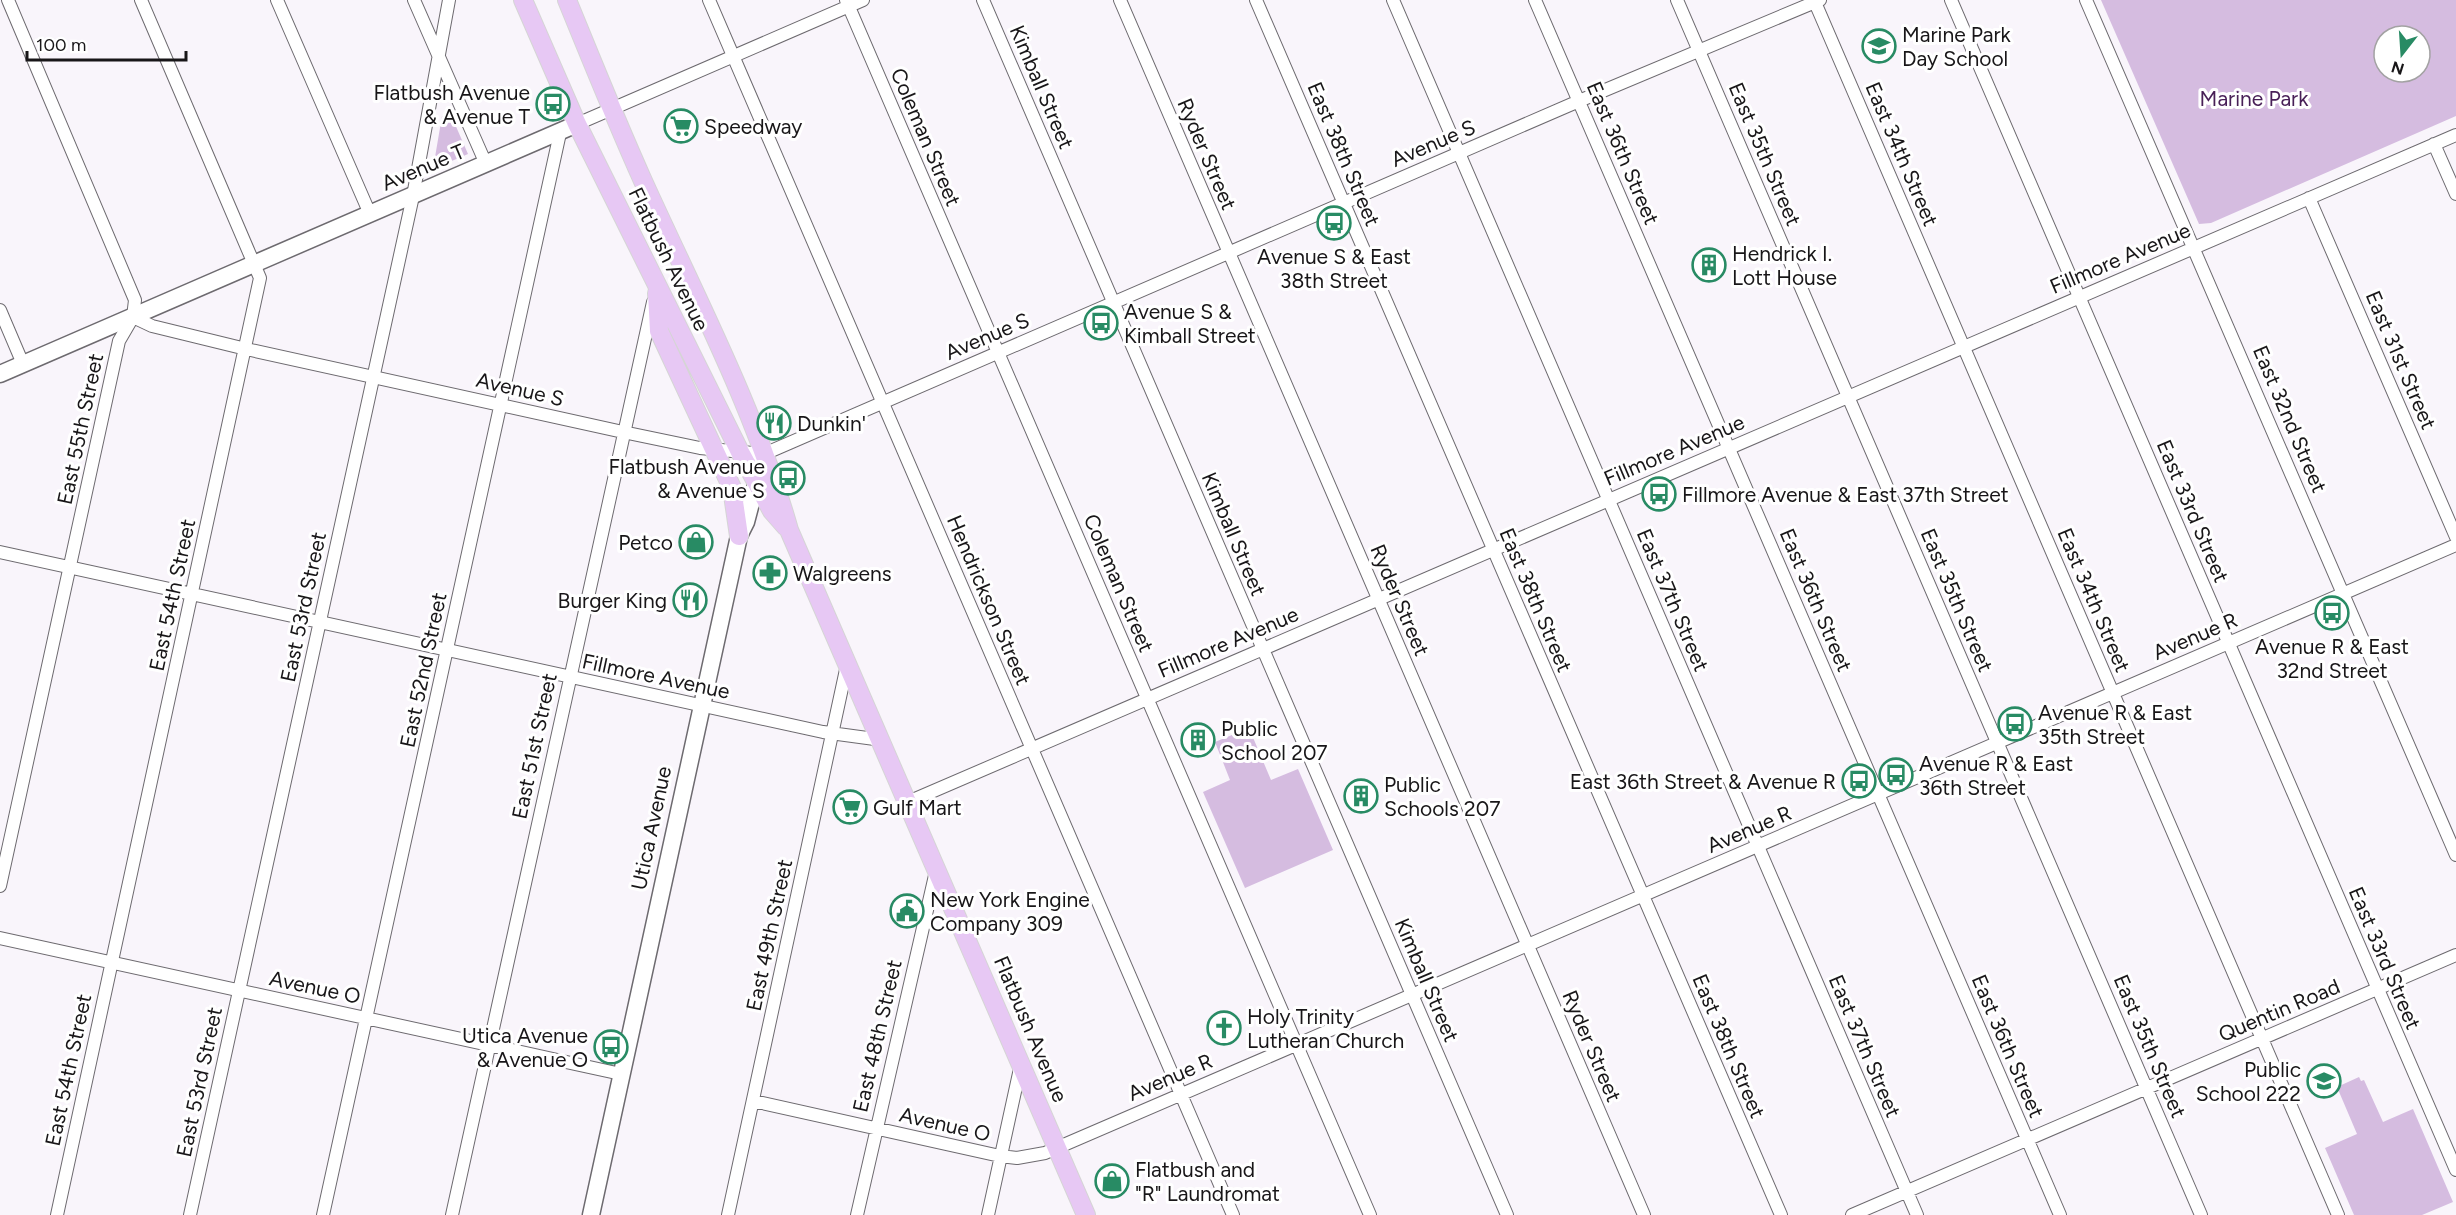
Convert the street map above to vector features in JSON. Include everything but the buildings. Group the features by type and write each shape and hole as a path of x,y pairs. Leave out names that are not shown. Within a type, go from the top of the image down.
{"main road":[{"name":"Flatbush Avenue","path":"523,0 578,124 740,452 772,511 789,530"},
{"name":"Flatbush Avenue","path":"567,0 612,111 693,286 778,487 789,530 937,866 1086,1215"},
{"name":"Avenue T","path":"0,374 578,124"},
{"path":"657,285 660,331 732,489 739,536"},
{"name":"Utica Avenue","path":"591,1215 739,536 746,522 764,454"}],"street":[{"path":"8,0 135,300 133,316"},
{"name":"East 54th Street","path":"57,1215 260,278 141,0"},
{"path":"277,0 370,214"},
{"path":"414,0 486,164"},
{"name":"Hendrickson Street","path":"710,0 1233,1215"},
{"name":"Avenue T","path":"578,124 612,111 847,3 863,0"},
{"name":"Kimball Street","path":"983,0 1507,1215"},
{"name":"Ryder Street","path":"1119,0 1644,1215"},
{"name":"East 38th Street","path":"1256,0 1781,1215"},
{"name":"East 37th Street","path":"1393,0 1917,1215"},
{"name":"East 36th Street","path":"1536,0 2060,1215"},
{"name":"East 35th Street","path":"1677,0 2201,1215"},
{"name":"East 33rd Street","path":"1951,0 2456,1170"},
{"name":"East 32nd Street","path":"2086,0 2456,855"},
{"name":"Avenue S","path":"133,316 152,326 246,349 623,432 715,450 764,454 1579,101 1816,1"},
{"name":"East 34th Street","path":"1816,1 2338,1215"},
{"name":"East 53rd Street","path":"190,1215 413,195 449,2"},
{"name":"Coleman Street","path":"847,3 1370,1215"},
{"name":"East 52nd Street","path":"324,1215 560,133"},
{"name":"Fillmore Avenue","path":"908,802 2456,135"},
{"path":"2434,144 2456,194"},
{"name":"East 31st Street","path":"2309,198 2456,537"},
{"name":"East 51st Street","path":"452,1215 657,285"},
{"path":"0,310 23,364"},
{"name":"East 55th Street","path":"0,886 119,341 133,316"},
{"name":"Avenue R","path":"1057,1147 2456,545"},
{"name":"Fillmore Avenue","path":"0,552 832,734 882,740"},
{"name":"East 49th Street","path":"728,1215 848,664"},
{"name":"East 48th Street","path":"857,1215 937,866"},
{"name":"Avenue O","path":"0,938 621,1074"},
{"name":"Quentin Road","path":"1852,1215 2456,955"},
{"path":"988,1215 1021,1063"},
{"name":"Avenue O","path":"753,1101 1000,1156 1031,1157 1057,1147"}],"green space":[{"name":"Marine Park","path":"2101,0 2456,0 2456,116 2211,223 2199,224"},
{"path":"451,115 468,154 433,169 442,116"},
{"path":"1249,728 1271,780 1298,769 1333,850 1245,888 1203,792 1230,780 1215,742"},
{"path":"2359,1077 2361,1081 2364,1080 2383,1122 2413,1109 2453,1202 2422,1215 2354,1215 2325,1148 2357,1134 2337,1087"}],"place":[{"name":"Marine Park Day School","path":"1879,46"},
{"name":"Flatbush Avenue & Avenue T","path":"553,104"},
{"name":"Speedway","path":"681,126"},
{"name":"Avenue S & East 38th Street","path":"1334,223"},
{"name":"Hendrick I. Lott House","path":"1709,265"},
{"name":"Avenue S & Kimball Street","path":"1101,323"},
{"name":"Dunkin'","path":"774,423"},
{"name":"Flatbush Avenue & Avenue S","path":"788,478"},
{"name":"Fillmore Avenue & East 37th Street","path":"1659,494"},
{"name":"Petco","path":"696,542"},
{"name":"Walgreens","path":"770,573"},
{"name":"Burger King","path":"690,600"},
{"name":"Avenue R & East 32nd Street","path":"2332,613"},
{"name":"Avenue R & East 35th Street","path":"2015,724"},
{"name":"Public School 207","path":"1198,740"},
{"name":"Avenue R & East 36th Street","path":"1896,775"},
{"name":"East 36th Street & Avenue R","path":"1859,781"},
{"name":"Public Schools 207","path":"1361,796"},
{"name":"Gulf Mart","path":"850,807"},
{"name":"New York Engine Company 309","path":"907,911"},
{"name":"Holy Trinity Lutheran Church","path":"1224,1028"},
{"name":"Utica Avenue & Avenue O","path":"611,1047"},
{"name":"Public School 222","path":"2324,1081"},
{"name":"Flatbush and \"R\" Laundromat","path":"1112,1181"}]}
